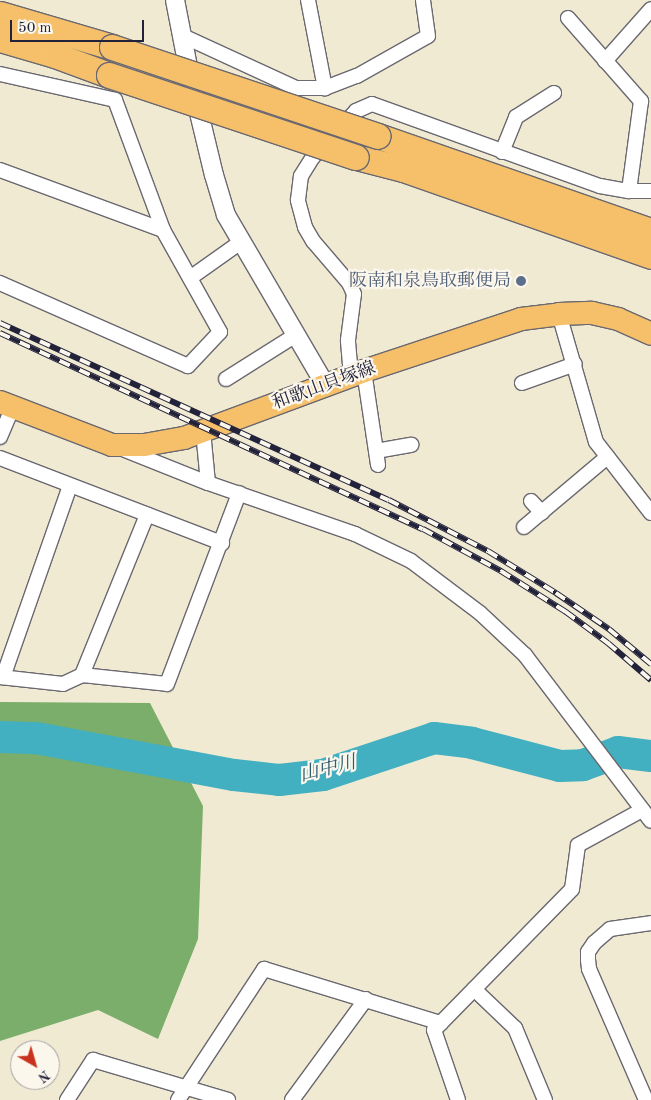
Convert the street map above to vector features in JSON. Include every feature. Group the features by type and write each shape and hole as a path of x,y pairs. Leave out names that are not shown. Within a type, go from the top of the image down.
{"highway":[{"path":"0,14 112,47 378,136 651,231"},
{"path":"0,39 55,55 356,157 403,169 651,256"}],"main road":[{"name":"和歌山貝塚線","path":"6,405 112,445 144,445 184,438 358,374 521,319 559,314 592,314 609,317 651,334"}],"street":[{"path":"175,0 214,175 226,215 326,386"},
{"path":"308,0 325,88"},
{"path":"183,36 296,88 325,88 357,76 428,36 424,0"},
{"path":"605,61 651,9"},
{"path":"568,18 641,101 630,191"},
{"path":"0,74 115,100 163,230 220,332 188,366 0,283"},
{"path":"502,152 516,117 554,93"},
{"path":"378,465 358,374 348,340 354,294 349,283 313,241 305,227 298,200 302,176 313,156 356,111 372,104 600,186 630,191 651,191"},
{"path":"0,170 163,230"},
{"path":"190,278 242,241"},
{"path":"559,314 596,442 651,514"},
{"path":"226,379 296,335"},
{"path":"522,383 575,364"},
{"path":"0,437 6,405"},
{"path":"203,431 208,483"},
{"path":"112,445 208,483 356,534 411,561 480,613 525,655 649,818 578,845 572,888 434,1030 458,1100"},
{"path":"376,450 411,445"},
{"path":"524,527 607,457"},
{"path":"0,458 222,543"},
{"path":"70,486 1,677 63,684 82,676 167,684 240,493"},
{"path":"531,501 542,513"},
{"path":"82,676 146,514"},
{"path":"646,1100 589,970 588,952 594,943 610,929 651,923"},
{"path":"178,1100 264,968 441,1022"},
{"path":"474,989 515,1028 545,1100"},
{"path":"292,1100 366,999"},
{"path":"67,1100 93,1060 228,1100"}],"green space":[{"path":"0,702 150,703 203,806 198,939 158,1039 98,1010 0,1041"}],"waterway":[{"name":"山中川","path":"0,737 36,738 234,775 279,780 323,775 434,738 472,743 560,766 583,765 618,752 651,756"}],"railway":[{"path":"0,323 389,500 488,551 556,593 609,629 651,664"},
{"path":"0,333 423,529 501,571 566,612 608,643 651,680"}],"place":[{"name":"阪南和泉鳥取郵便局","path":"521,281"}]}
